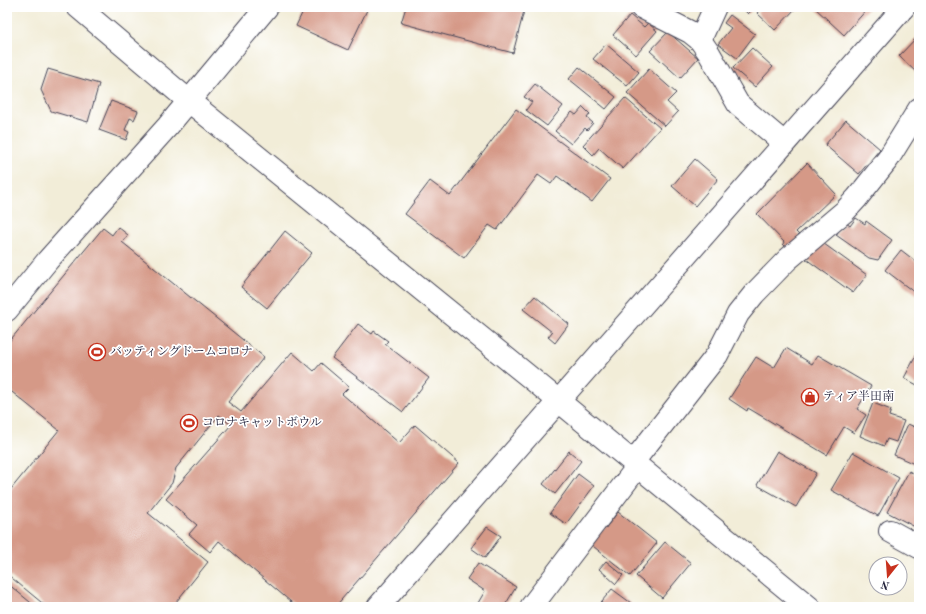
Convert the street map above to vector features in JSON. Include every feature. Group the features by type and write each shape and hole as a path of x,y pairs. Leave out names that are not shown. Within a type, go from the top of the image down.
{"street":[{"path":"78,7 189,101 636,464 809,607"},
{"path":"7,310 48,260 189,101 208,76 267,7"},
{"path":"640,7 690,32 700,40 738,104 784,143"},
{"path":"700,40 715,7"},
{"path":"378,607 904,7"},
{"path":"531,607 717,355 738,314 754,294 788,259 845,211 857,198 888,159 919,108"},
{"path":"890,531 919,548"}],"building":[{"path":"305,7 360,7 367,10 348,50 296,26"},
{"path":"406,7 525,7 513,53 401,23"},
{"path":"741,7 755,7 748,14"},
{"path":"762,7 797,7 775,30 757,13"},
{"path":"814,7 869,7 844,35"},
{"path":"630,15 644,27 648,23 657,31 636,55 613,35"},
{"path":"730,15 755,34 737,58 718,44 731,28 724,23"},
{"path":"668,32 698,58 680,78 650,51"},
{"path":"918,36 919,71 917,73 899,56"},
{"path":"606,44 639,72 627,86 593,59"},
{"path":"752,48 773,67 755,87 733,68"},
{"path":"579,67 616,97 606,109 569,79"},
{"path":"48,69 99,84 88,122 51,111 41,90"},
{"path":"649,69 676,93 667,102 678,112 665,126 627,93"},
{"path":"535,84 563,106 547,126 526,110 532,102 524,97"},
{"path":"625,98 660,128 623,169 599,148 593,155 583,145"},
{"path":"111,101 138,111 134,120 130,118 125,130 129,132 126,140 99,130"},
{"path":"583,107 590,114 587,118 593,123 587,130 585,128 571,144 555,131 572,112 576,115"},
{"path":"516,109 610,179 592,202 557,176 551,184 538,175 497,230 489,225 464,258 405,214 430,181 450,196"},
{"path":"846,120 880,149 859,174 825,145"},
{"path":"695,159 718,179 695,206 672,186"},
{"path":"807,163 836,194 796,232 801,237 788,249 783,244 784,242 757,214"},
{"path":"856,218 865,224 866,221 892,240 878,260 869,258 836,235 845,222 850,226"},
{"path":"118,227 128,235 122,242 264,357 228,402 241,412 292,352 314,371 321,363 349,387 342,394 399,443 415,425 459,463 335,607 297,607 219,541 210,552 189,534 197,525 166,499 231,425 219,415 176,468 172,483 148,513 208,562 172,607 47,607 7,574 7,494 59,430 7,388 7,344 103,228 112,235"},
{"path":"285,231 312,253 267,308 241,287"},
{"path":"820,241 867,275 853,293 806,259"},
{"path":"901,250 919,264 919,296 885,270"},
{"path":"535,296 569,324 555,343 548,337 552,332 523,309"},
{"path":"358,324 372,334 374,331 388,341 385,344 429,378 403,412 332,358"},
{"name":"ティア半田南","path":"786,348 812,364 818,355 871,386 857,409 866,415 854,433 844,427 827,455 748,408 747,411 729,399 756,357 774,368"},
{"path":"919,350 919,386 904,378"},
{"path":"873,403 891,410 889,416 904,421 896,442 887,439 884,446 860,436"},
{"path":"908,424 919,429 919,466 894,455"},
{"path":"569,451 581,461 555,494 543,484"},
{"path":"777,451 816,473 796,507 757,485"},
{"path":"853,452 899,478 878,516 831,490"},
{"path":"909,471 919,477 919,525 917,528 887,512"},
{"path":"578,474 594,486 566,524 550,513"},
{"path":"618,512 657,543 630,576 588,542 600,526 604,530"},
{"path":"487,527 501,536 485,558 471,548"},
{"path":"665,542 691,563 662,598 636,576"},
{"path":"606,561 623,575 616,584 599,569"},
{"path":"478,563 516,587 504,607 484,607 478,603 485,591 467,579"},
{"path":"7,583 36,607 7,607"},
{"path":"612,589 631,603 629,607 597,607"}],"place":[{"name":"バッティングドームコロナ","path":"97,352"},
{"name":"ティア半田南","path":"810,397"},
{"name":"コロナキャットボウル","path":"189,423"}]}
